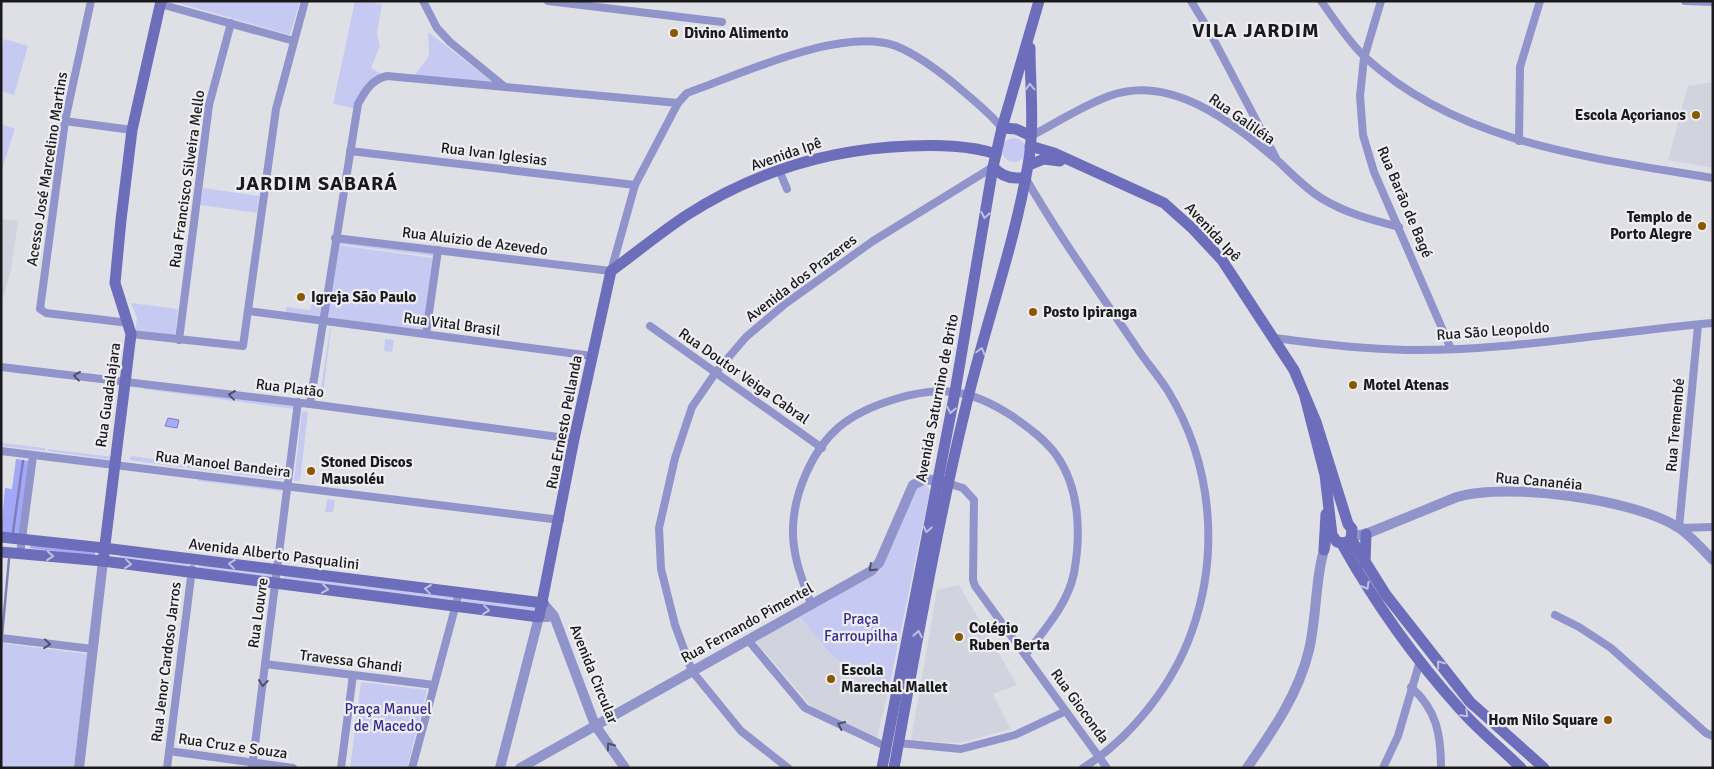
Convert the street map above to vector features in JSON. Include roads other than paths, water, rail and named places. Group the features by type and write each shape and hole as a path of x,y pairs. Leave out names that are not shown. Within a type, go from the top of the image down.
{"main road":[{"name":"Avenida Saturnino de Brito","path":"882,768 955,392 993,167 1002,128 1039,1"},
{"name":"Rua Guadalajara","path":"103,560 130,329 115,279 132,130 160,2"},
{"name":"Avenida Saturnino de Brito","path":"894,768 922,614 969,395 1019,213 1030,141 1030,36"},
{"name":"Avenida Ipê","path":"1002,128 1016,129 1030,141 1070,162 1118,181 1164,203 1193,229 1222,260 1275,338 1294,370 1316,422 1348,524 1352,529 1342,537 1328,505 1325,475 1305,397"},
{"name":"Avenida Ipê","path":"611,272 688,215 739,186 779,170 832,154 884,147 952,147 985,150 996,154"},
{"name":"Avenida Ipê","path":"1028,164 1044,159 1070,162"},
{"path":"993,167 1000,175 1008,178 1025,177"},
{"name":"Rua Ernesto Pellanda","path":"539,617 560,520 574,439 611,272"},
{"path":"1324,552 1324,532 1328,505"},
{"path":"1348,524 1338,524 1342,537 1374,600 1420,661 1461,710 1520,768"},
{"path":"1365,563 1366,534"},
{"name":"Avenida Alberto Pasqualini","path":"2,537 278,569 543,603"},
{"path":"1342,537 1365,563 1386,594 1470,702 1544,768"},
{"name":"Avenida Alberto Pasqualini","path":"1,552 103,560 539,617"},
{"path":"886,746 897,747"}],"street":[{"name":"Acesso José Marcelino Martins","path":"91,1 65,121 41,311 130,329"},
{"path":"130,329 179,340 243,348 276,109 305,1"},
{"path":"423,1 437,28 450,42 505,87"},
{"path":"548,1 722,22"},
{"path":"1191,1 1207,27 1278,161"},
{"path":"1321,1 1364,58 1426,102 1469,123 1519,141 1589,157 1713,178"},
{"name":"Rua Barão de Bagé","path":"1381,1 1364,58 1360,96 1364,135 1374,172 1451,349"},
{"path":"1519,141 1520,67 1540,1"},
{"path":"1685,1 1713,2"},
{"path":"160,2 294,41"},
{"name":"Rua Francisco Silveira Mello","path":"179,340 209,105 231,24"},
{"name":"Rua Ernesto Pellanda","path":"611,272 635,185 678,103 687,93 822,46 860,40 896,46 929,64 995,118 1002,128"},
{"path":"310,404 335,238 358,104 370,85 381,77 387,76 678,103"},
{"name":"Rua Galiléia","path":"1030,141 1109,96 1133,91 1160,92 1185,98 1208,110 1278,161 1305,187 1322,198 1361,217 1399,227"},
{"path":"65,121 132,130"},
{"name":"Rua Ivan Iglesias","path":"350,151 635,185"},
{"name":"Avenida dos Prazeres","path":"788,768 741,731 692,671 675,625 661,569 659,528 675,458 692,406 716,372 746,337 785,304 873,241 993,167"},
{"path":"779,170 787,189"},
{"path":"1025,177 1137,349 1167,391 1198,455 1207,500 1208,533 1203,586 1188,641 1161,691 1138,720 1100,757 1083,768"},
{"name":"Rua Aluizio de Azevedo","path":"335,238 611,272"},
{"path":"426,334 438,250"},
{"name":"Rua Vital Brasil","path":"248,311 592,356"},
{"name":"Rua São Leopoldo","path":"1275,338 1366,348 1451,349 1517,345 1713,323"},
{"name":"Rua Tremembé","path":"1679,528 1698,324"},
{"name":"Rua Doutor Veiga Cabral","path":"650,326 822,448"},
{"name":"Rua Platão","path":"1,367 298,402 574,439"},
{"path":"811,604 796,562 793,522 799,492 822,448 840,427 876,406 914,393 955,392 969,395 1002,410 1032,430 1057,456 1073,493 1078,527 1074,575 1060,607 1026,654"},
{"name":"Rua Louvre","path":"252,765 298,402"},
{"name":"Rua Manoel Bandeira","path":"1,451 560,520"},
{"path":"20,554 33,456"},
{"name":"Rua Fernando Pimentel","path":"520,768 876,567 913,485 926,479 950,484"},
{"name":"Rua Gioconda","path":"950,484 963,488 974,500 973,580 975,586 1026,654 1064,712 1107,768"},
{"name":"Rua Cananéia","path":"1342,537 1366,534 1457,496 1471,492 1505,490 1608,503 1637,511 1679,528 1713,560"},
{"path":"1679,528 1713,527"},
{"path":"1,552 2,537"},
{"path":"1247,768 1281,715 1303,669 1309,650 1324,552 1342,537"},
{"name":"Rua Jenor Cardoso Jarros","path":"167,768 193,559"},
{"name":"Rua Guadalajara","path":"79,768 103,560"},
{"path":"412,768 460,593"},
{"name":"Avenida Circular","path":"543,603 554,616 595,724 625,768"},
{"path":"1554,615 1579,627 1612,648 1706,733 1713,736"},
{"name":"Avenida Circular","path":"539,617 554,616"},
{"name":"Rua Ernesto Pellanda","path":"500,768 539,617"},
{"path":"1,638 93,649"},
{"path":"748,640 805,708 886,746"},
{"path":"1383,768 1398,736 1420,661"},
{"name":"Travessa Ghandi","path":"265,664 434,685"},
{"path":"341,768 353,674"},
{"path":"1411,687 1423,698 1437,723 1441,742 1441,768"},
{"path":"897,747 960,748 1015,735 1064,712"},
{"name":"Rua Cruz e Souza","path":"169,751 252,765 293,768"}],"waterway":[{"path":"13,532 23,461"},
{"path":"1,647 9,559"}],"place":[{"name":"Divino Alimento","path":"674,33"},
{"name":"Escola Açorianos","path":"1696,115"},
{"name":"Templo de Porto Alegre","path":"1702,226"},
{"name":"Igreja São Paulo","path":"301,297"},
{"name":"Posto Ipiranga","path":"1033,312"},
{"name":"Motel Atenas","path":"1353,385"},
{"name":"Stoned Discos Mausoléu","path":"311,471"},
{"name":"Colégio Ruben Berta","path":"959,637"},
{"name":"Escola Marechal Mallet","path":"831,679"},
{"name":"Hom Nilo Square","path":"1608,720"}],"district":[{"name":"VILA JARDIM","path":"1256,30"},
{"name":"JARDIM SABARÁ","path":"317,183"}],"park label":[{"name":"Praça Farroupilha","path":"861,628"},
{"name":"Praça Manuel de Macedo","path":"388,718"}]}
